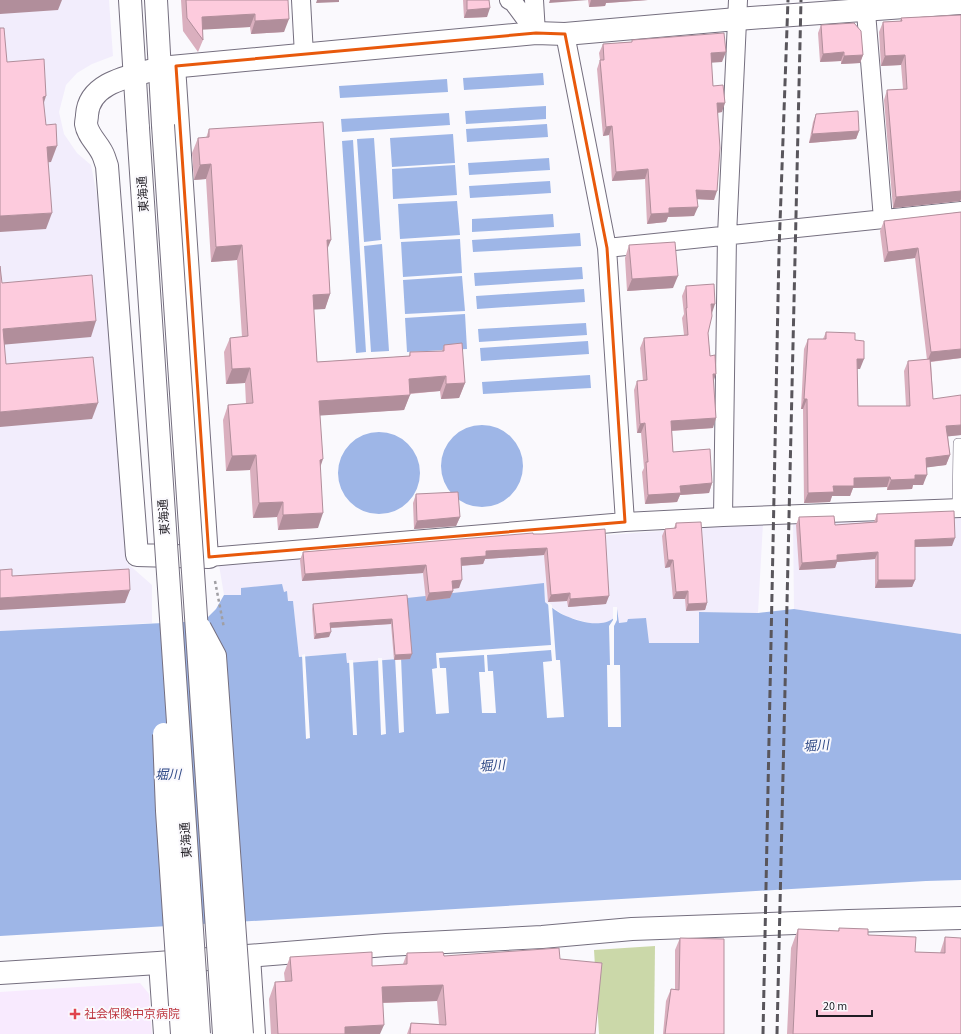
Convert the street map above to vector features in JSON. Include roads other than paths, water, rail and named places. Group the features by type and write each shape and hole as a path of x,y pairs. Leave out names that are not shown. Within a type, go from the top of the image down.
{"main road":[{"name":"東海通","path":"130,0 199,1034"},
{"name":"東海通","path":"156,0 168,67 163,125 224,1034"},
{"path":"208,557 137,555 106,166 104,156 90,135 86,124 87,110 92,96 102,87 135,75 168,67 536,33 565,34 738,10 961,3"},
{"path":"171,621 163,699 167,811 182,1034"},
{"path":"197,624 215,656 242,1034"},
{"path":"0,973 158,963 386,945 542,937 632,929 849,920 961,918"}],"street":[{"path":"300,0 304,54"},
{"path":"509,0 513,2 536,33"},
{"path":"534,0 536,33"},
{"path":"865,5 883,219"},
{"path":"723,517 727,235 738,10"},
{"path":"565,34 607,248 625,522"},
{"path":"168,67 208,557 625,522 959,508"},
{"path":"607,248 961,211"},
{"path":"251,956 256,1034"},
{"path":"158,963 164,1034"}],"lane":[{"path":"959,508 958,443 961,443"}],"water":[{"path":"543,73 544,85 464,90 463,78"},
{"path":"447,79 448,92 340,98 339,86"},
{"path":"546,106 546,119 466,124 465,111"},
{"path":"449,113 450,125 342,132 341,119"},
{"path":"547,124 548,137 467,142 466,129"},
{"path":"453,134 455,163 392,167 390,138"},
{"path":"374,138 381,240 364,242 357,139"},
{"path":"353,140 366,352 356,353 342,141"},
{"path":"549,158 550,170 469,175 468,163"},
{"path":"455,165 457,195 393,199 392,169"},
{"path":"550,181 551,193 470,198 469,186"},
{"path":"457,201 460,235 400,239 398,204"},
{"path":"553,214 554,227 472,232 472,219"},
{"path":"580,233 581,246 473,252 472,240"},
{"path":"460,239 462,273 403,277 401,242"},
{"path":"382,244 389,351 371,352 364,246"},
{"path":"582,267 583,279 475,286 474,273"},
{"path":"462,276 465,311 405,314 403,280"},
{"path":"584,289 585,302 477,309 476,296"},
{"path":"465,314 467,349 407,352 405,318"},
{"path":"586,323 587,335 479,342 478,329"},
{"path":"588,341 589,354 481,361 480,348"},
{"path":"590,375 591,388 483,394 482,382"},
{"path":"474,425 490,425 505,432 516,443 523,458 523,474 520,482 511,495 498,504 490,507 474,507 459,500 448,489 441,474 441,458 448,443 459,432"},
{"path":"371,432 387,432 402,439 413,450 420,465 420,481 417,489 408,502 395,511 387,514 371,514 356,507 345,496 338,481 338,465 345,450 356,439"},
{"name":"堀川","path":"544,583 545,602 563,615 584,622 603,623 614,618 614,608 617,609 619,623 627,622 628,619 646,618 649,643 699,643 699,612 758,613 794,609 961,634 961,880 0,936 0,631 204,621 216,609 224,595 241,595 241,588 282,584 284,592 287,591 288,601 293,601 299,657 346,653 347,663 410,658 407,598"}],"railway":[{"path":"763,1034 779,251 788,0"},
{"path":"777,1034 801,0"}],"place":[{"name":"社会保険中京病院","path":"75,1014"}]}
